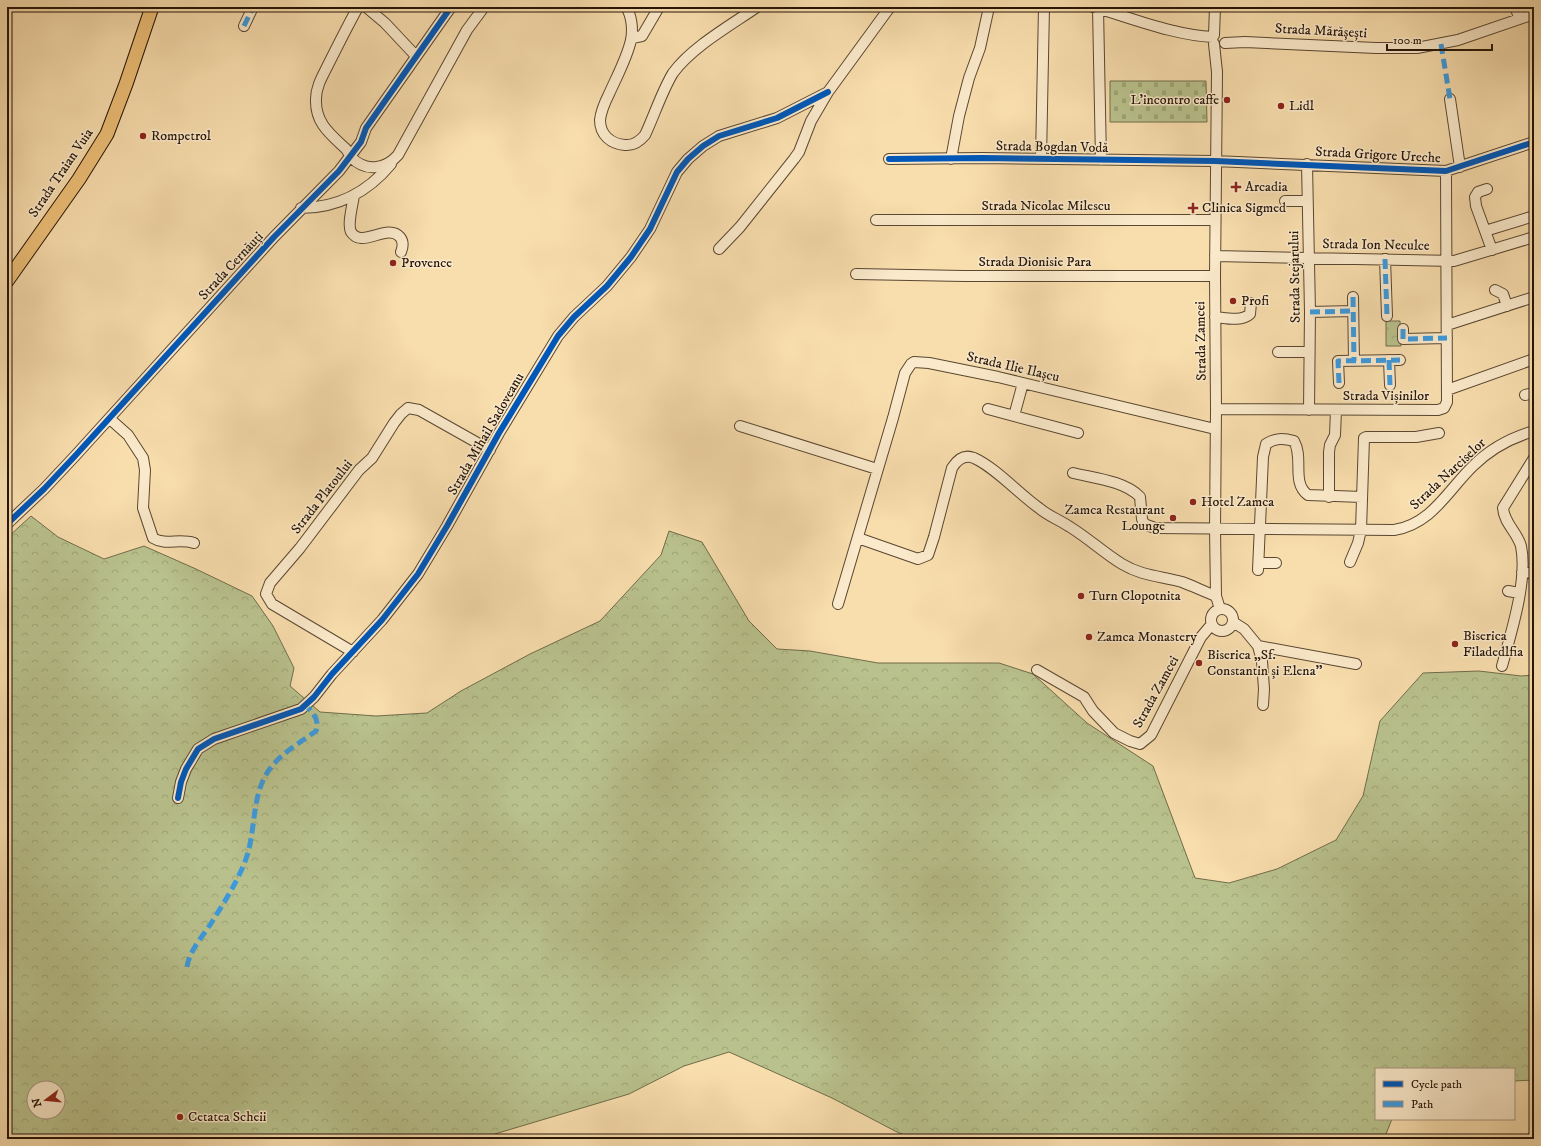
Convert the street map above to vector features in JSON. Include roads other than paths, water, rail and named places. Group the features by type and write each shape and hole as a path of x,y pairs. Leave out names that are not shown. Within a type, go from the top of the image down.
{"main road":[{"name":"Strada Traian Vuia","path":"7,281 79,179 107,134 126,84 152,7"}],"street":[{"path":"244,26 253,7"},
{"path":"358,7 322,77 316,98 316,108 325,129 362,164 373,168 382,167 394,160"},
{"path":"366,7 385,23 416,56"},
{"name":"Strada Cernăuți","path":"7,524 44,489 110,418 361,142 366,128 451,7"},
{"path":"301,208 325,207 334,204 354,195 376,180 398,155 466,30 484,7"},
{"path":"626,7 629,11 632,25 632,38 603,108 600,120 603,132 607,138 617,145 628,146 639,142 645,135 673,74 684,60 697,49 757,7"},
{"path":"632,38 642,36 660,7"},
{"name":"Strada Mihail Sadoveanu","path":"720,250 799,152 811,121 828,92 890,7"},
{"path":"951,159 969,78 980,48 989,7"},
{"path":"1041,159 1044,7"},
{"path":"1096,7 1101,160"},
{"name":"Strada Mărășești","path":"1096,7 1162,27 1218,40 1376,48 1417,48 1458,40 1534,14"},
{"path":"1515,7 1520,19"},
{"name":"Strada Zamcei","path":"1215,11 1218,40 1214,276 1216,409 1215,528 1216,596 1220,609"},
{"name":"Strada Mihail Sadoveanu","path":"178,798 181,782 186,769 198,749 214,739 301,710 382,620 418,574 558,336 574,317 612,281 641,244 657,215 677,172 688,159 703,146 719,136 777,118 828,92"},
{"path":"1450,99 1460,167"},
{"path":"350,153 367,161 379,162 391,156 405,140"},
{"name":"Strada Grigore Ureche","path":"1216,161 1446,171 1534,142"},
{"name":"Strada Bogdan Vodă","path":"889,159 1216,161"},
{"name":"Strada Stejarului","path":"1307,164 1310,312 1309,410"},
{"path":"1446,171 1448,261 1447,390"},
{"path":"1487,189 1478,192 1475,197 1476,206 1492,250"},
{"path":"354,195 350,221 350,228 354,236 362,238 381,234 395,234 399,236 402,242 403,246 401,252"},
{"path":"1285,201 1307,201"},
{"path":"1486,231 1534,216"},
{"name":"Strada Nicolae Milescu","path":"876,220 1215,220"},
{"name":"Strada Ion Neculce","path":"1215,256 1448,261 1464,258 1534,237"},
{"path":"1385,260 1387,316"},
{"name":"Strada Dionisie Para","path":"856,274 964,276 1214,276"},
{"path":"1495,290 1503,294 1507,306"},
{"path":"1353,297 1354,361"},
{"path":"1447,325 1534,297"},
{"path":"1215,317 1239,319 1246,318 1250,314 1251,302"},
{"path":"1310,312 1353,311"},
{"path":"1403,329 1403,339 1447,338"},
{"path":"1278,352 1309,352"},
{"name":"Strada Vișinilor","path":"1216,409 1438,410 1444,408 1447,402 1447,390 1534,359"},
{"path":"1389,360 1390,385"},
{"path":"1339,383 1338,361 1400,360"},
{"name":"Strada Ilie Ilașcu","path":"838,604 905,373 914,362 929,362 1215,429"},
{"path":"1014,416 1023,383"},
{"name":"Strada Platoului","path":"353,652 272,604 266,594 270,583 300,548 359,470 372,458 400,414 408,408 419,410 490,450"},
{"path":"988,409 1078,433"},
{"path":"1329,497 1329,452 1330,445 1335,435 1336,410"},
{"path":"110,418 128,434 143,458 145,470 143,508 153,538 160,542 185,540 194,543"},
{"path":"740,426 878,470"},
{"name":"Strada Narciselor","path":"1073,473 1122,485 1131,489 1140,497 1142,519 1144,524 1155,528 1394,530 1415,524 1428,515 1474,465 1497,447 1516,436 1534,431"},
{"path":"1350,562 1358,543 1361,530 1364,438 1416,438 1439,432"},
{"path":"1276,563 1258,567 1264,449 1266,444 1272,440 1284,438 1294,441 1298,448 1299,484 1302,491 1308,495 1329,497 1362,497"},
{"path":"858,538 918,559 928,554 934,537 952,468 960,458 966,456 974,458 997,473 1040,510 1069,526 1121,563 1136,571 1183,583 1216,596"},
{"path":"1502,666 1519,594 1522,572 1520,544 1506,521 1503,508 1534,458"},
{"path":"1522,572 1534,573"},
{"path":"1508,591 1519,594"},
{"path":"1216,610 1227,610 1233,618 1233,622 1232,626 1225,631 1217,630 1212,624 1211,616 1216,610"},
{"path":"1233,622 1244,629 1258,646 1262,661 1264,689 1263,704"},
{"name":"Strada Zamcei","path":"1037,670 1084,697 1093,711 1114,733 1140,744 1151,735 1201,638 1212,624"},
{"path":"1258,646 1356,664"},
{"path":"1530,1139 1534,1138"}],"place":[{"name":"L'incontro caffe","path":"1227,100"},
{"name":"Lidl","path":"1281,106"},
{"name":"Rompetrol","path":"143,136"},
{"name":"Arcadia","path":"1236,187"},
{"name":"Clinica Sigmed","path":"1193,208"},
{"name":"Provence","path":"393,263"},
{"name":"Profi","path":"1233,301"},
{"name":"Hotel Zamca","path":"1193,502"},
{"name":"Zamca Restaurant Lounge","path":"1173,518"},
{"name":"Turn Clopotnita","path":"1081,596"},
{"name":"Zamca Monastery","path":"1089,637"},
{"name":"Biserica Filadedlfia","path":"1455,644"},
{"name":"Biserica „Sf. Constantin și Elena”","path":"1199,663"},
{"name":"Cetatea Scheii","path":"180,1117"}]}
